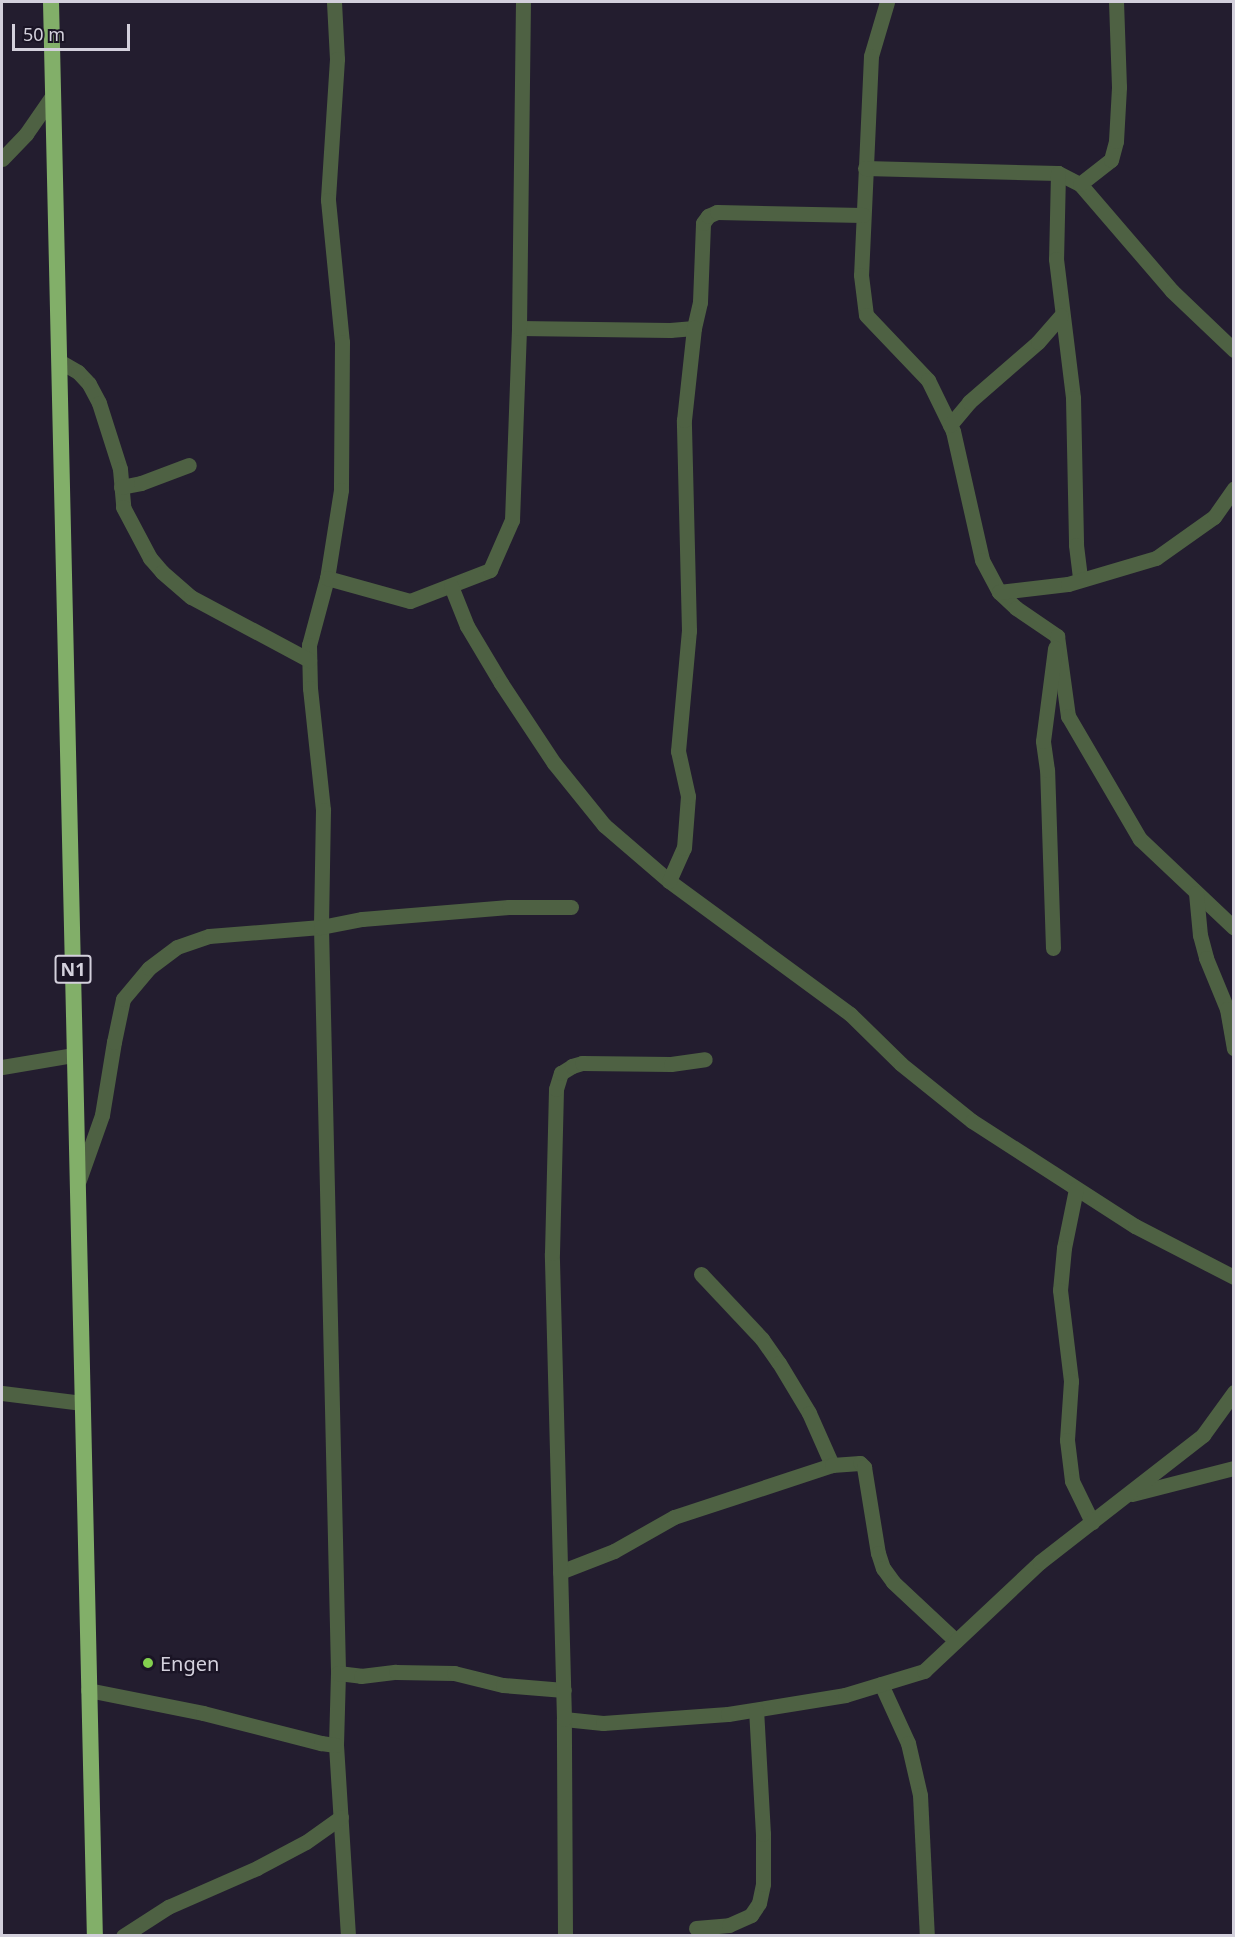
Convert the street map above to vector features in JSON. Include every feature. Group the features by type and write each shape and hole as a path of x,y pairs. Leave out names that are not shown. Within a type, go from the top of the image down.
{"highway":[{"name":"N1","path":"51,2 95,1935"}],"street":[{"path":"334,2 337,59 328,200 342,342 341,490 327,578 309,645 309,660 323,810 321,927 338,1673 336,1745 348,1935"},
{"path":"327,578 410,601 490,570 512,520 519,328 524,2"},
{"path":"887,2 871,56 861,275 866,315 928,380 950,425 982,560 999,592 1016,608 1057,636 1068,716 1140,839 1233,928"},
{"path":"1080,184 1111,160 1116,141 1119,87 1116,2"},
{"path":"2,159 26,134 53,95"},
{"path":"865,168 1058,173 1080,184 1172,291 1233,350"},
{"path":"1058,173 1056,259 1061,316 1073,398 1076,545 1080,580"},
{"path":"669,881 684,848 688,796 678,751 689,631 684,420 694,328 700,302 703,223 708,216 717,212 863,215"},
{"path":"950,425 969,402 1038,342 1061,316"},
{"path":"519,328 670,330 694,328"},
{"path":"59,361 78,372 89,384 99,404 120,469 123,507 142,544 162,572 191,597 309,660"},
{"path":"121,487 141,483 189,465"},
{"path":"999,592 1080,580 1156,558 1214,518 1233,488"},
{"path":"451,586 467,626 554,763 604,825 669,881 850,1014 901,1064 972,1121 1135,1226 1233,1277"},
{"path":"1053,948 1047,770 1043,741 1057,636"},
{"path":"1196,894 1200,935 1206,958 1227,1009 1233,1048"},
{"path":"77,1184 102,1115 123,999 136,982 177,947 209,936 321,927 362,919 509,907 571,907"},
{"path":"2,1067 74,1054"},
{"path":"566,1935 564,1690 552,1253 558,1081 561,1073 582,1063 671,1064 705,1059"},
{"path":"1077,1188 1064,1248 1060,1290 1071,1381 1067,1440 1072,1481 1092,1522"},
{"path":"701,1274 762,1340 779,1363 809,1413 832,1465"},
{"path":"564,1719 603,1723 756,1710 845,1695 924,1671 1040,1562 1203,1436 1233,1392"},
{"path":"2,1393 82,1402"},
{"path":"560,1572 614,1551 674,1517 832,1465 852,1463 864,1467 878,1553 883,1568 893,1582 956,1641"},
{"path":"1126,1496 1233,1468"},
{"path":"338,1673 361,1676 396,1672 454,1673 503,1685 564,1690"},
{"path":"881,1684 908,1743 920,1795 927,1935"},
{"path":"88,1690 336,1745"},
{"path":"696,1928 729,1925 751,1915 759,1903 763,1884 763,1834 756,1710"},
{"path":"123,1935 168,1907 257,1868 306,1842 341,1817"}],"place":[{"name":"Engen","path":"148,1663"}]}
